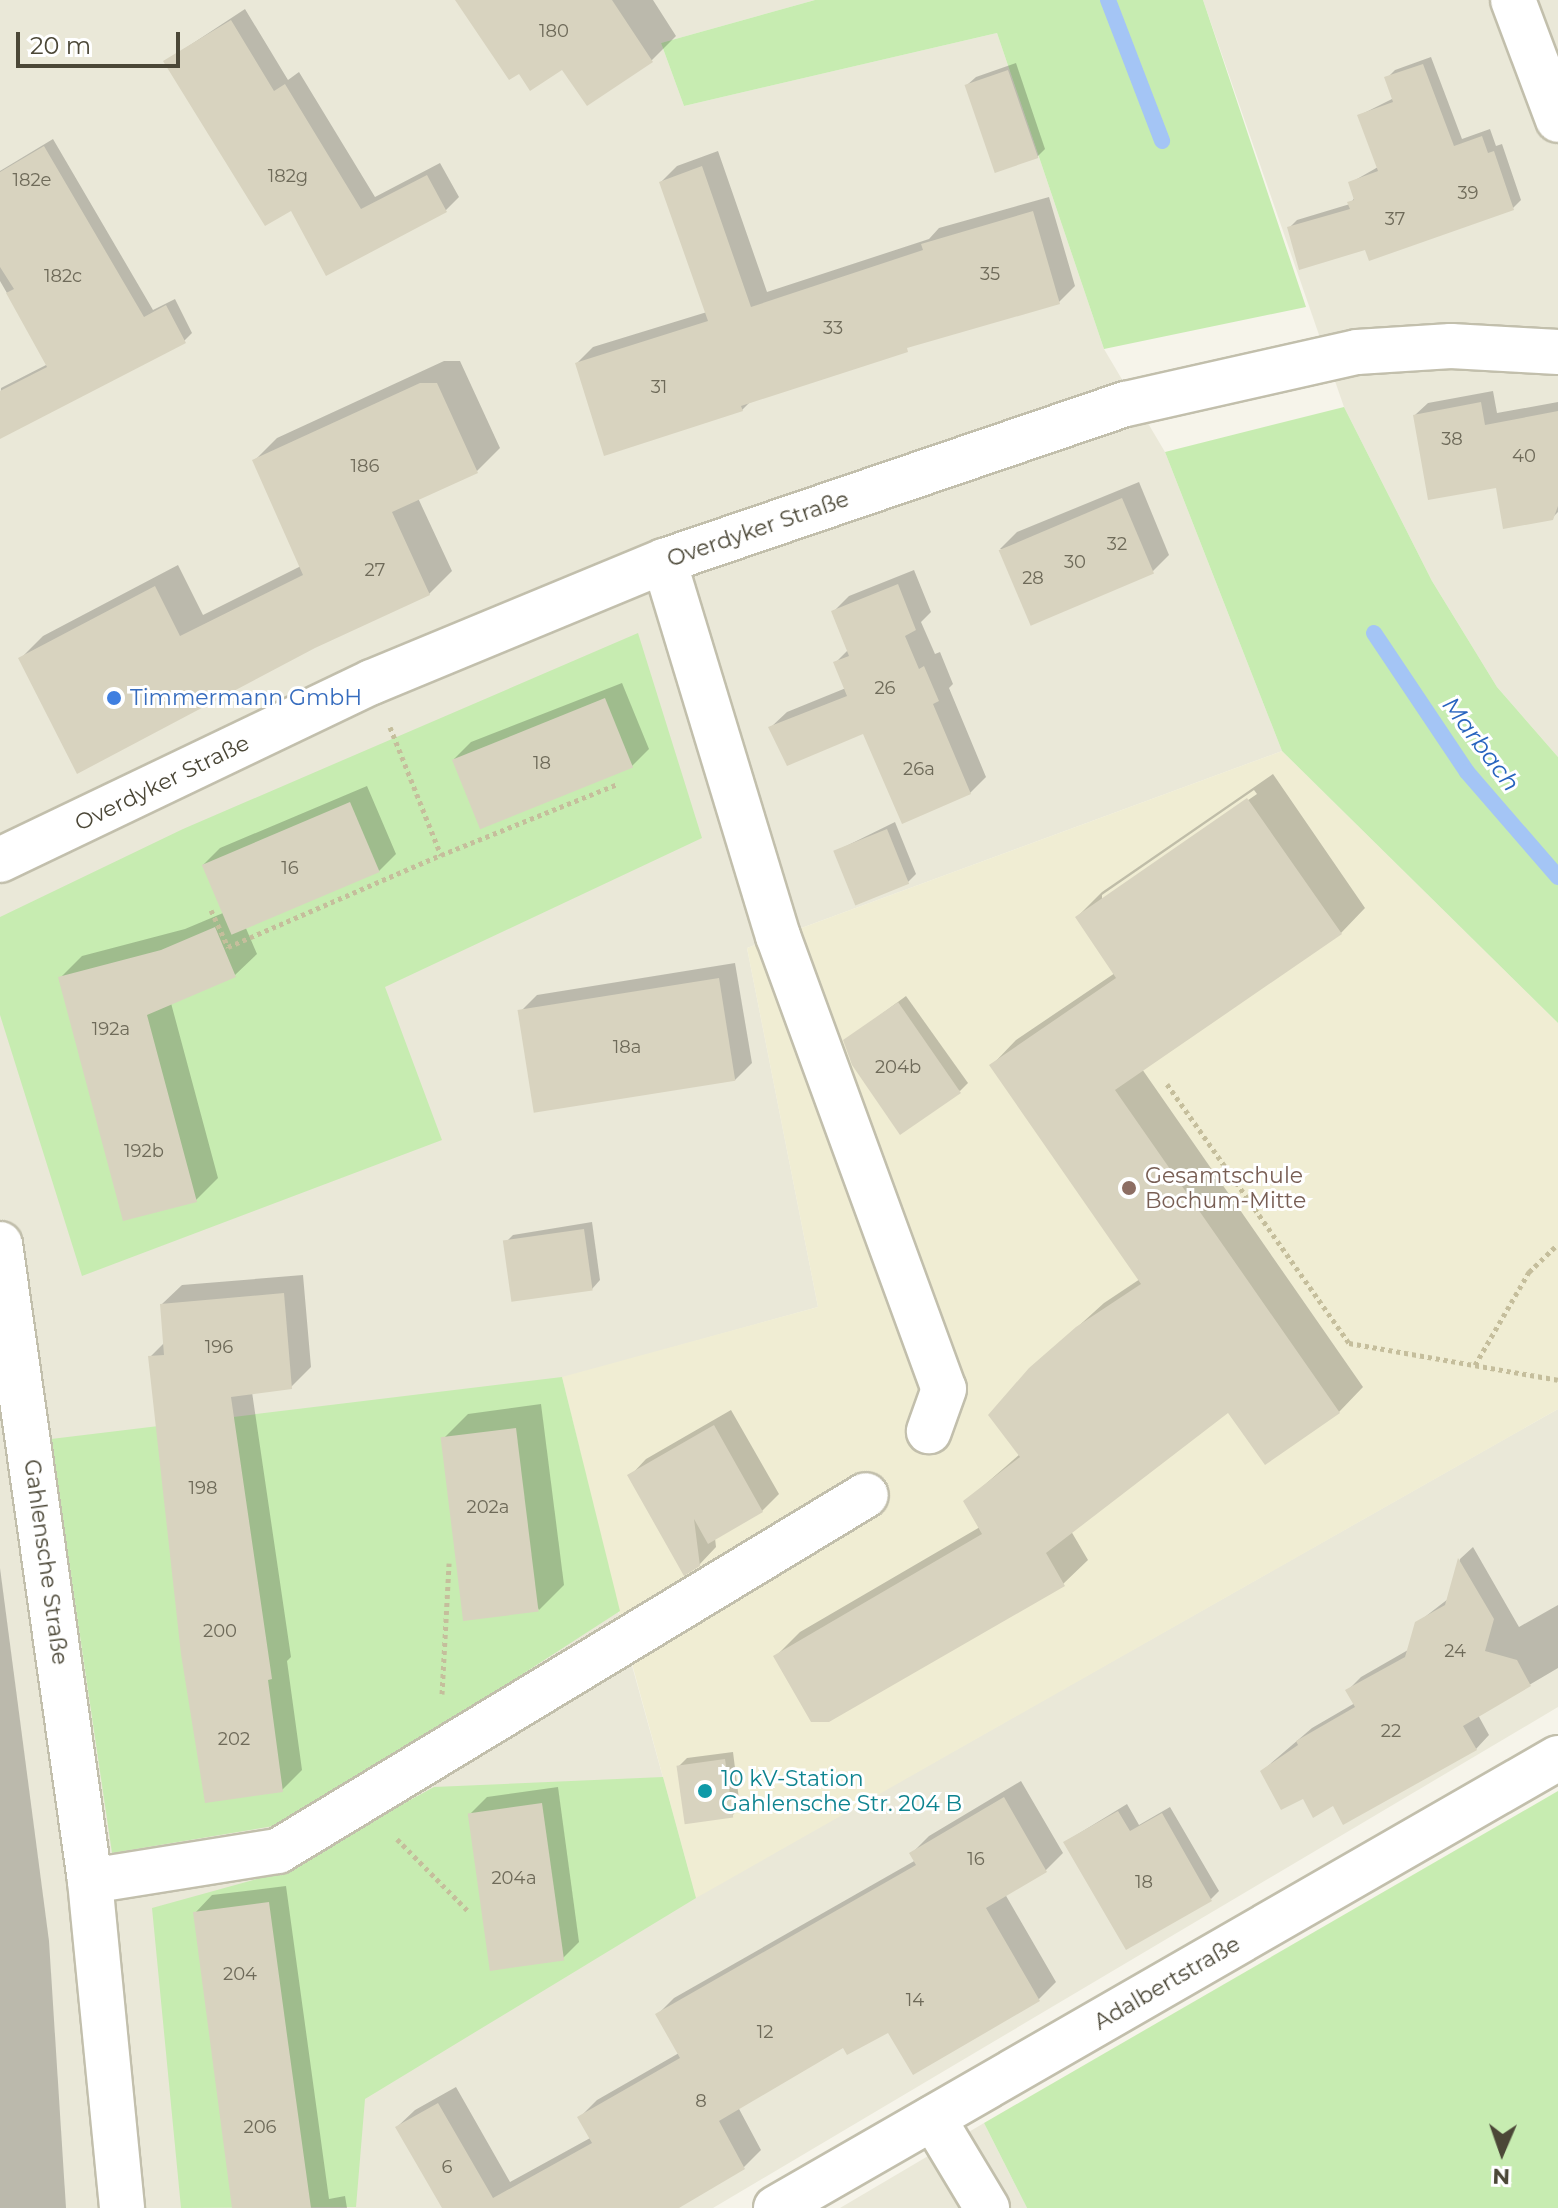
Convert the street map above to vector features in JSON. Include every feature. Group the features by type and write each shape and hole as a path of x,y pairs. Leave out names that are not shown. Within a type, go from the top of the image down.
{"street":[{"path":"1513,0 1558,120"},
{"name":"Overdyker Straße","path":"0,860 372,682 664,561 1126,404 1312,360 1451,346 1558,352"},
{"path":"664,561 778,936 944,1389 929,1431"},
{"name":"Gahlensche Straße","path":"0,1244 90,1881 122,2208"},
{"path":"90,1881 278,1851 866,1495"},
{"name":"Adalbertstraße","path":"776,2208 1558,1758"},
{"path":"933,2118 987,2208"}],"path":[{"path":"372,682 441,855"},
{"path":"211,910 228,947 441,855 618,784"},
{"path":"1167,1084 1349,1343 1558,1380"},
{"path":"1475,1365 1529,1272 1558,1244"},
{"path":"438,1755 449,1563"},
{"path":"360,1802 469,1912"}],"shaded area":[{"path":"0,0 815,0 661,43 684,106 997,33 1104,349 1165,452 1282,751 747,948 818,1307 562,1378 626,1644 696,1897 1558,1409 1558,1707 713,2208 0,2208"},
{"path":"1203,0 1558,0 1558,757 1497,687 1432,581 1344,407"},
{"path":"1282,751 1558,1023 1558,1409 696,1898 626,1642 562,1377 818,1307 747,948"},
{"path":"984,2123 1027,2208 840,2208"}],"green space":[{"path":"815,0 1203,0 1306,307 1104,349 997,33 684,106 661,43"},
{"path":"1344,407 1432,581 1497,687 1558,757 1558,1023 1282,751 1165,452"},
{"path":"638,633 702,838 385,987 442,1140 82,1276 0,1015 0,917 183,829"},
{"path":"562,1377 620,1611 292,1823 112,1853 51,1439"},
{"path":"663,1777 696,1898 365,2099 356,2207 181,2208 152,1908 275,1874 434,1787"},
{"path":"1558,1791 1558,2208 1027,2208 984,2123"}],"building":[{"path":"455,0 612,0 653,62 587,106 562,70 530,91 519,74 509,80"},
{"path":"231,20 274,91 285,84 361,209 427,175 447,212 326,276 291,211 265,226 163,61"},
{"path":"1423,64 1454,146 1482,136 1488,153 1494,151 1514,210 1369,261 1365,250 1299,270 1287,227 1350,209 1347,202 1354,200 1348,182 1378,171 1357,115 1393,102 1384,77"},
{"path":"1008,70 1038,158 995,173 965,85"},
{"path":"44,146 144,317 166,305 186,343 0,439 0,391 47,367 6,293 14,289 0,267 0,172"},
{"path":"702,166 751,307 923,250 921,244 1033,211 1060,304 907,348 908,352 741,406 743,411 604,456 575,363 708,321 659,182"},
{"path":"420,383 437,383 478,473 392,512 430,595 315,648 77,774 18,658 155,586 180,636 303,575 252,460"},
{"path":"1481,402 1485,425 1558,411 1558,506 1553,520 1503,529 1496,488 1428,500 1413,415"},
{"path":"1122,498 1154,573 1031,626 999,550"},
{"path":"898,584 916,630 905,636 919,669 924,666 939,701 933,704 971,794 902,824 863,734 787,766 768,727 847,696 833,662 849,656 831,611"},
{"path":"605,698 633,768 480,829 452,760"},
{"name":"Gesamtschule Bochum-Mitte","path":"1247,798 1342,934 1115,1090 1340,1413 1265,1465 1228,1413 1046,1553 1065,1586 829,1722 811,1722 773,1656 982,1534 963,1501 1020,1457 988,1415 1029,1368 1076,1327 1141,1284 989,1065 1116,978 1075,917"},
{"path":"350,802 380,872 231,935 202,865"},
{"path":"887,829 909,884 855,905 833,851"},
{"path":"215,927 236,977 147,1015 197,1202 123,1221 58,977 161,950"},
{"path":"719,978 735,1081 534,1113 518,1010"},
{"path":"898,1002 961,1093 900,1135 852,1065 843,1040"},
{"path":"584,1229 593,1290 511,1302 503,1240"},
{"path":"284,1293 292,1389 231,1397 272,1679 268,1680 283,1792 205,1803 181,1654 148,1356 164,1355 160,1304"},
{"path":"714,1425 763,1512 708,1544 694,1519 700,1566 684,1576 627,1475"},
{"path":"516,1428 539,1612 463,1621 441,1437"},
{"path":"1458,1558 1494,1619 1485,1651 1517,1660 1531,1686 1463,1726 1477,1750 1343,1825 1333,1806 1313,1818 1303,1799 1281,1810 1260,1771 1298,1745 1296,1741 1355,1707 1345,1690 1405,1657 1415,1622 1445,1605"},
{"name":"10 kV-Station Gahlensche Str. 204 B","path":"725,1759 733,1817 685,1824 676,1766"},
{"path":"1004,1797 1047,1872 986,1908 1040,2001 913,2075 888,2033 847,2055 843,2048 719,2121 745,2169 679,2208 442,2208 395,2127 438,2103 493,2198 592,2143 577,2117 680,2058 655,2014 916,1865 909,1853"},
{"path":"542,1803 564,1960 490,1971 468,1813"},
{"path":"1118,1811 1130,1831 1162,1813 1212,1901 1126,1950 1063,1842"},
{"path":"269,1902 311,2208 232,2208 193,1912"}],"waterway":[{"name":"Marbach","path":"1108,0 1162,141"},
{"name":"Marbach","path":"1374,633 1467,772 1558,877"}],"place":[{"name":"Timmermann GmbH","path":"114,698"},
{"name":"Gesamtschule Bochum-Mitte","path":"1129,1188"},
{"name":"10 kV-Station Gahlensche Str. 204 B","path":"705,1791"}]}
